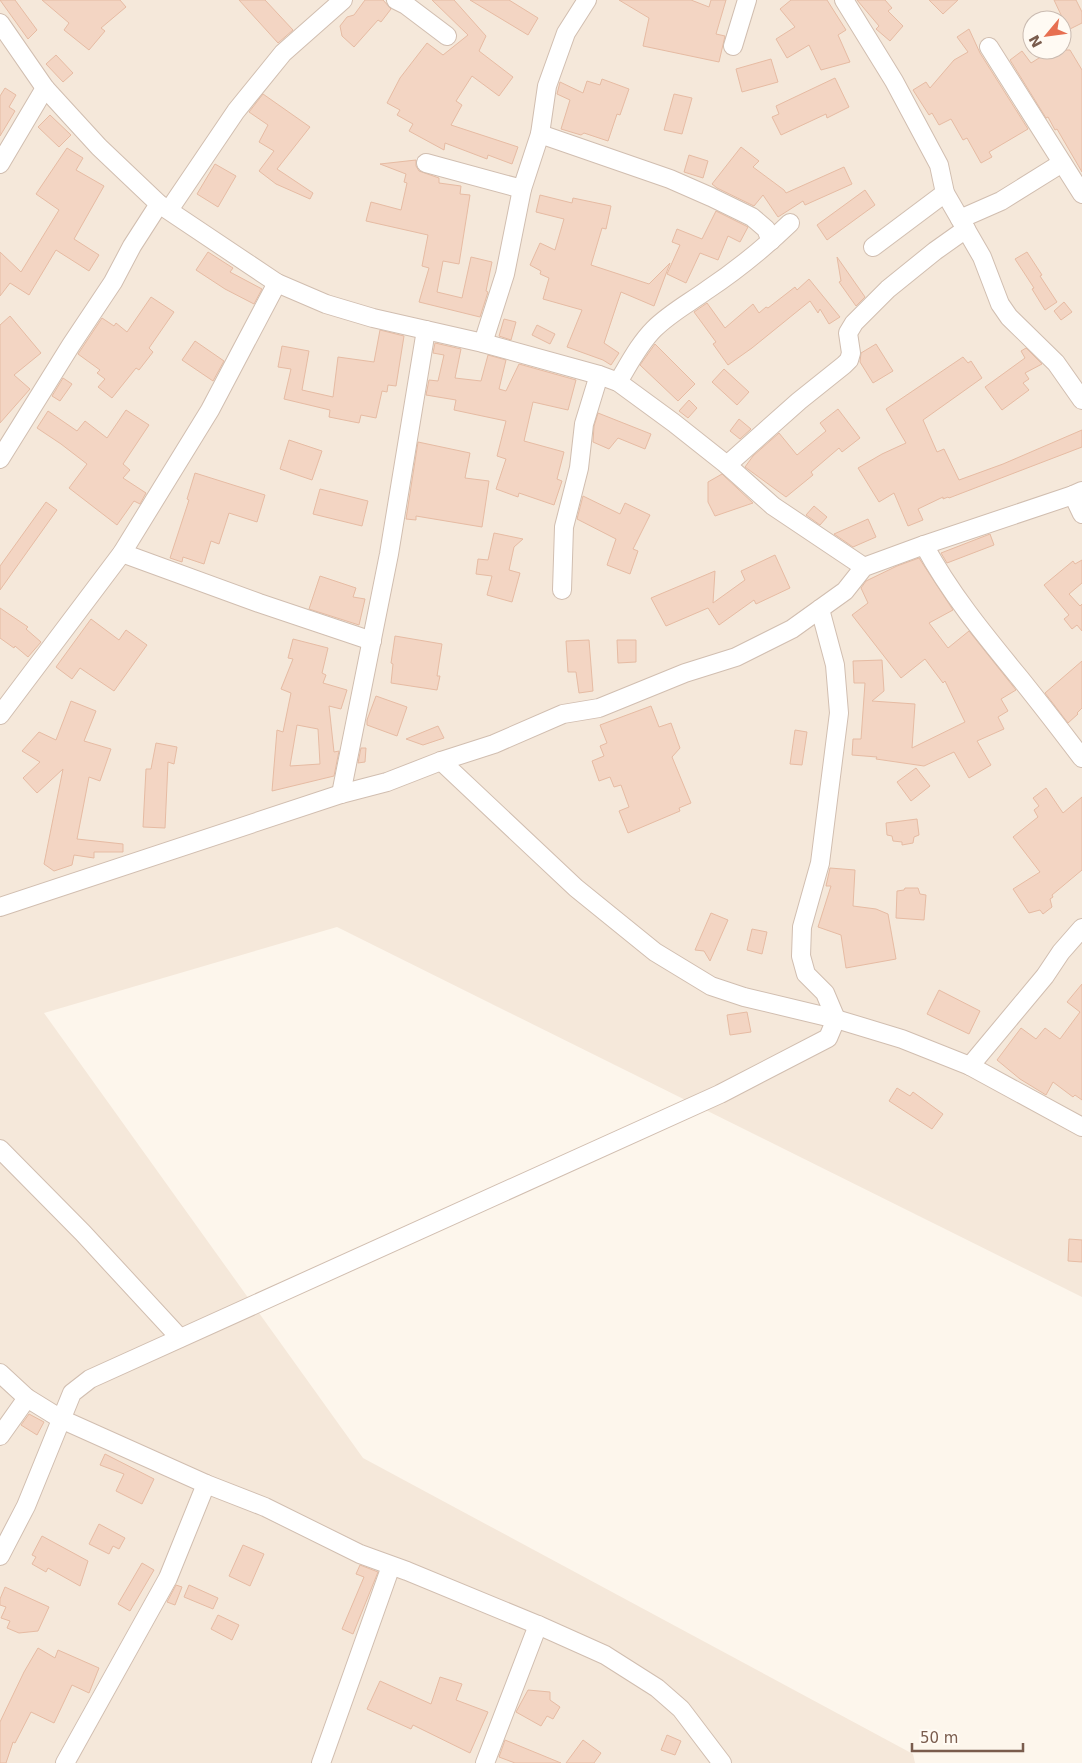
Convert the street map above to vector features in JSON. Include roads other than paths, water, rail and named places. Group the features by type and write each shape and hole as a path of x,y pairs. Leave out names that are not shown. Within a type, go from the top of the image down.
{"street":[{"path":"0,459 71,345 113,282 132,246 283,52 343,0"},
{"path":"396,0 406,5 447,36"},
{"path":"483,343 505,274 522,189 540,134 547,86 566,33 587,0"},
{"path":"733,46 748,0"},
{"path":"844,0 894,81 939,165 945,193 982,256 1000,304 1009,317 1056,363 1082,400"},
{"path":"0,23 45,88 99,147 164,207 277,283 326,304 373,318 483,343 600,375 618,382 727,465 773,506 864,567"},
{"path":"989,47 1082,194"},
{"path":"0,164 45,88"},
{"path":"540,134 670,179 711,197 752,217 766,229 771,241"},
{"path":"426,163 522,189"},
{"path":"727,465 799,401 849,360 851,353 848,333 854,323 888,289 935,251 963,224 1062,163"},
{"path":"873,247 907,224 945,193"},
{"path":"618,382 637,349 654,329 674,312 742,265 790,223"},
{"path":"0,716 122,553 210,410 277,283"},
{"path":"341,794 389,554 426,330"},
{"path":"562,590 564,528 579,468 584,424 600,375"},
{"path":"0,907 341,794 387,782 441,761 494,744 563,714 599,708 685,673 736,657 792,630 845,591 864,567 924,544 1078,493 1082,514"},
{"path":"924,544 938,572 978,628 1082,758"},
{"path":"122,553 372,641"},
{"path":"0,1556 26,1506 72,1393 90,1379 720,1094 828,1038 836,1019 825,993 806,974 801,956 802,927 820,863 839,713 835,665 820,609"},
{"path":"441,761 576,888 655,952 711,986 744,997 836,1019 902,1039 970,1066 1082,1127"},
{"path":"970,1066 1045,976 1061,952 1082,928"},
{"path":"0,1149 83,1233 180,1338"},
{"path":"0,1373 27,1398 61,1419 206,1484 265,1508 360,1554 407,1570 605,1655 657,1688 681,1709 722,1763"},
{"path":"0,1436 27,1398"},
{"path":"65,1763 168,1578 206,1484"},
{"path":"321,1763 391,1566"},
{"path":"484,1763 538,1625"}]}
